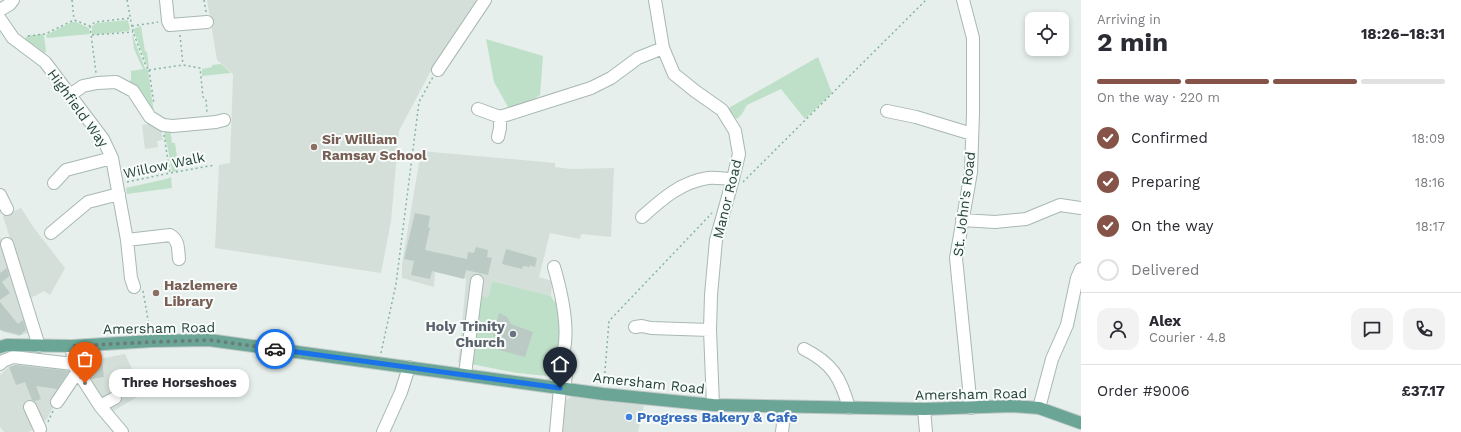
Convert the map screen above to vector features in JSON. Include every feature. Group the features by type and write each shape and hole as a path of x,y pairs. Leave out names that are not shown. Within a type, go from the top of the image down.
{"main road":[{"name":"Amersham Road","path":"0,347 72,346 209,340 603,394 713,404 785,407 924,409 1012,406 1039,408 1081,423"}],"street":[{"path":"0,10 10,4 13,0"},
{"path":"166,0 174,23 207,22"},
{"path":"438,70 485,0"},
{"name":"Manor Road","path":"655,0 663,48 674,74 722,110 736,131 739,154 736,183 727,197 716,240 711,294 710,330 713,404"},
{"name":"St. John's Road","path":"963,0 973,38 973,113 971,172 956,258 972,408"},
{"name":"Highfield Way","path":"0,19 13,38 45,62 103,139 112,158 131,278 134,287"},
{"path":"478,109 500,117 591,88 611,78 638,58 663,48"},
{"path":"70,95 82,86 97,83 116,82 133,91 150,117 163,125 173,126 224,120"},
{"path":"887,111 916,117 972,134"},
{"path":"498,137 500,117"},
{"path":"54,182 66,170 112,158"},
{"path":"642,217 664,196 686,183 710,177 736,183"},
{"path":"51,233 88,202 118,189"},
{"path":"0,195 7,209"},
{"path":"962,220 995,222 1026,218 1060,205 1081,208"},
{"path":"126,240 170,235 175,238 180,259"},
{"path":"7,244 39,346"},
{"path":"554,267 561,292 564,313 564,349 556,432"},
{"path":"1039,408 1052,359 1067,325 1077,278 1081,269"},
{"path":"465,374 477,281"},
{"path":"635,327 642,326 651,328 710,330"},
{"path":"72,346 76,368 100,406 122,432"},
{"path":"804,349 824,361 835,372 845,394 849,408"},
{"path":"0,364 3,361 13,357 76,368"},
{"path":"383,432 401,392 409,367"},
{"path":"57,402 76,368"},
{"path":"560,388 567,369"},
{"path":"100,406 115,398"},
{"path":"35,407 43,427"},
{"path":"782,432 785,407"},
{"path":"924,409 926,432"}],"path":[{"path":"72,0 74,20"},
{"path":"127,0 132,26 146,66 150,70 183,65 200,68 203,97 206,99 208,122"},
{"path":"736,183 926,0"},
{"path":"90,26 95,22 131,18"},
{"path":"13,38 45,34 74,20 90,26"},
{"path":"132,26 174,23 183,65"},
{"path":"90,26 97,83"},
{"path":"92,36 134,32"},
{"path":"378,362 396,284 419,102 438,70"},
{"name":"Willow Walk","path":"118,189 170,172 215,165"},
{"path":"603,394 609,321 727,197"},
{"path":"134,287 142,287 152,342"}],"shaded area":[{"name":"Sir William Ramsay School","path":"207,0 478,0 437,59 399,131 391,221 381,273 215,248 219,165 230,163 233,74 217,60"},
{"path":"149,124 161,130 163,140 157,141 158,147 145,149 142,125"},
{"path":"421,151 555,163 555,167 571,169 614,168 611,237 581,234 580,239 550,233 539,277 552,281 551,296 492,281 488,298 466,363 458,362 466,279 435,272 434,287 402,278 402,264"},
{"path":"21,208 34,228 65,268 50,295 44,291 29,299 3,216"},
{"path":"0,236 30,332 19,336 3,332 0,328"},
{"path":"125,354 134,373 136,375 139,374 149,390 110,413 91,385 83,362"},
{"path":"27,362 68,368 71,374 47,419 29,432 4,432 0,427 0,375 9,367"},
{"path":"576,394 644,405 638,432 560,432 561,403"}],"green space":[{"path":"128,20 130,29 128,31 93,35 92,33 92,26 97,23"},
{"path":"72,22 76,22 89,28 90,34 47,38 46,35"},
{"path":"141,26 145,51 147,52 149,68 133,29"},
{"path":"42,34 44,36 45,53 25,39 27,36"},
{"path":"132,34 145,68 148,70 154,113 129,83 131,79 131,71 143,69 134,49"},
{"path":"486,39 543,56 540,95 525,103 508,107 494,82"},
{"path":"818,57 832,93 805,119 781,89 747,105 737,119 727,109"},
{"path":"221,64 231,73 202,76 202,69 212,67 212,65"},
{"path":"170,128 172,143 175,143 179,170 174,172 172,171 164,129"},
{"path":"171,177 172,188 127,194 126,188"},
{"path":"492,281 551,296 554,301 561,306 562,335 547,376 517,373 466,363 471,292 488,298"}],"building":[{"path":"415,213 430,216 428,227 430,228 425,250 467,259 468,252 474,253 476,247 488,250 487,257 492,258 488,275 466,270 464,279 432,271 430,279 411,275 414,261 404,259"},
{"path":"506,249 537,258 535,267 530,265 530,267 523,266 522,269 502,264"},
{"path":"7,268 9,276 2,282 10,293 0,300 0,273"},
{"path":"0,302 18,324 23,320 26,330 20,335 0,330"},
{"name":"Holy Trinity Church","path":"499,313 507,317 511,324 533,332 525,357 498,350 501,340 493,336 494,330 491,326 497,321"},
{"path":"102,362 104,377 91,379 86,371 85,365"},
{"path":"15,365 69,371 57,389 36,386 41,399 35,401 32,400 25,382 16,385 9,367"}],"way so far":[{"path":"85,383 73,364 72,346 209,340 275,349"}],"place":[{"name":"Sir William Ramsay School","path":"314,147"},
{"name":"Hazlemere Library","path":"156,293"},
{"name":"Holy Trinity Church","path":"513,334"},
{"name":"Three Horseshoes","path":"85,383"},
{"name":"Progress Bakery & Cafe","path":"629,417"}],"route":[{"path":"275,349 560,388"}]}
